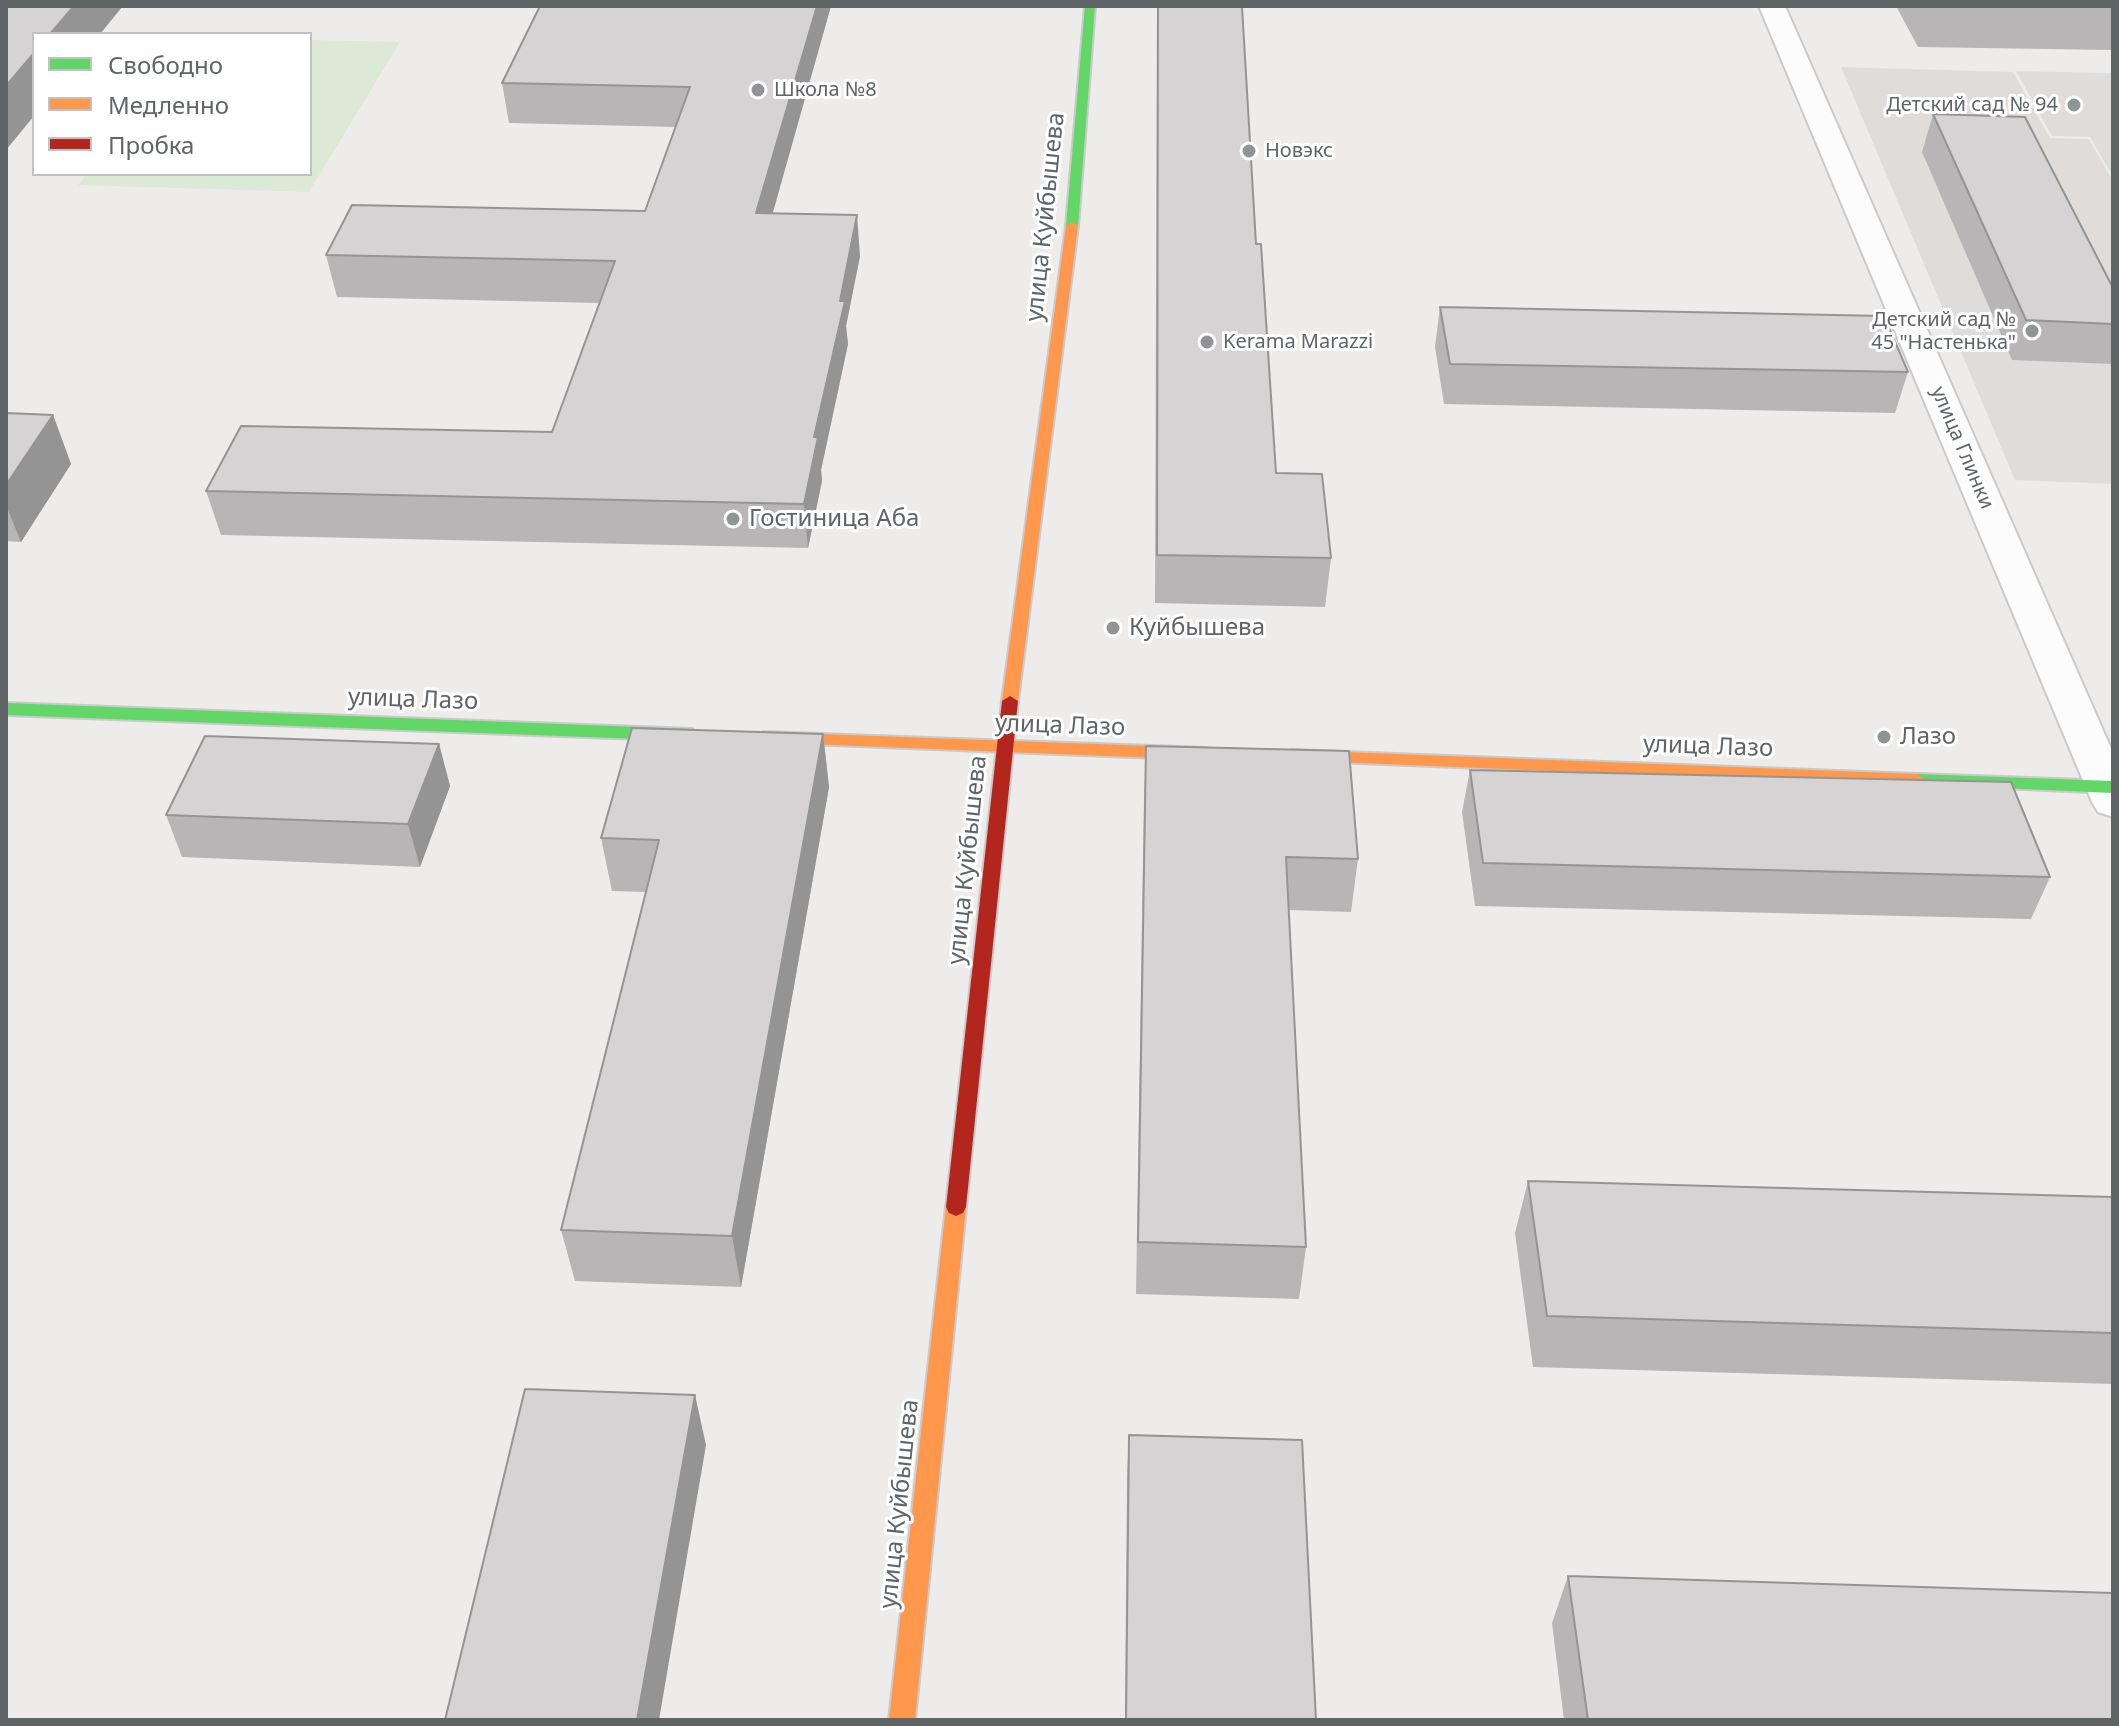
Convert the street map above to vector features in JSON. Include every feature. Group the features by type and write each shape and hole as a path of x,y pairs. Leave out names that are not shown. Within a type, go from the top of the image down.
{"main road":[{"name":"улица Куйбышева","path":"902,1720 1004,749 1068,268 1090,6"},
{"name":"улица Лазо","path":"6,709 708,736"},
{"name":"улица Лазо","path":"739,737 1221,755"},
{"name":"улица Лазо","path":"1268,756 2111,792"}],"street":[{"name":"улица Глинки","path":"1772,6 2111,792"}],"shaded area":[{"name":"Детский сад № 45 \"Настенька\"","path":"1841,67 2013,72 2050,138 2089,139 2113,181 2113,484 2015,480"},
{"name":"Детский сад № 94","path":"2016,71 2113,73 2113,177 2090,137 2052,136"}],"green space":[{"path":"312,40 400,42 309,192 78,185 85,176 312,176"}],"building":[{"path":"6,6 74,6 52,32 32,32 32,55 6,86"},
{"path":"540,6 817,6 756,213 857,215 840,301 845,301 814,437 818,437 804,504 206,491 241,426 552,432 615,261 326,255 352,205 645,211 690,87 502,83"},
{"path":"1158,6 1242,6 1256,244 1261,244 1276,473 1322,474 1331,558 1157,555"},
{"path":"1933,114 2025,117 2113,288 2113,324 2026,320"},
{"path":"1440,307 1884,316 1908,372 1450,364"},
{"path":"6,413 53,415 6,485"},
{"path":"632,728 823,734 732,1236 561,1230 659,840 601,838"},
{"path":"205,736 439,744 408,824 166,815"},
{"path":"1146,746 1349,751 1358,859 1286,857 1306,1247 1138,1242"},
{"path":"1470,770 2011,782 2050,877 1483,863"},
{"path":"1528,1181 2113,1197 2113,1333 1547,1316"},
{"path":"525,1389 695,1395 637,1720 445,1720"},
{"path":"1129,1435 1302,1440 1316,1720 1126,1720"},
{"path":"1568,1576 2113,1593 2113,1720 1588,1720"}],"traffic: fast":[{"path":"1072,226 1090,6"},
{"path":"6,709 692,735"},
{"path":"1917,780 2113,787"}],"traffic: slow":[{"path":"1010,701 1072,226"},
{"path":"764,738 1207,754"},
{"path":"1292,756 1917,780"},
{"path":"902,1720 956,1207"}],"traffic: jam":[{"path":"956,1207 1010,701"}],"place":[{"name":"Школа №8","path":"758,90"},
{"name":"Детский сад № 94","path":"2074,105"},
{"name":"Новэкс","path":"1249,151"},
{"name":"Детский сад № 45 \"Настенька\"","path":"2032,331"},
{"name":"Kerama Marazzi","path":"1207,342"},
{"name":"Гостиница Аба","path":"733,519"},
{"name":"Куйбышева","path":"1113,628"},
{"name":"Лазо","path":"1884,737"}]}
